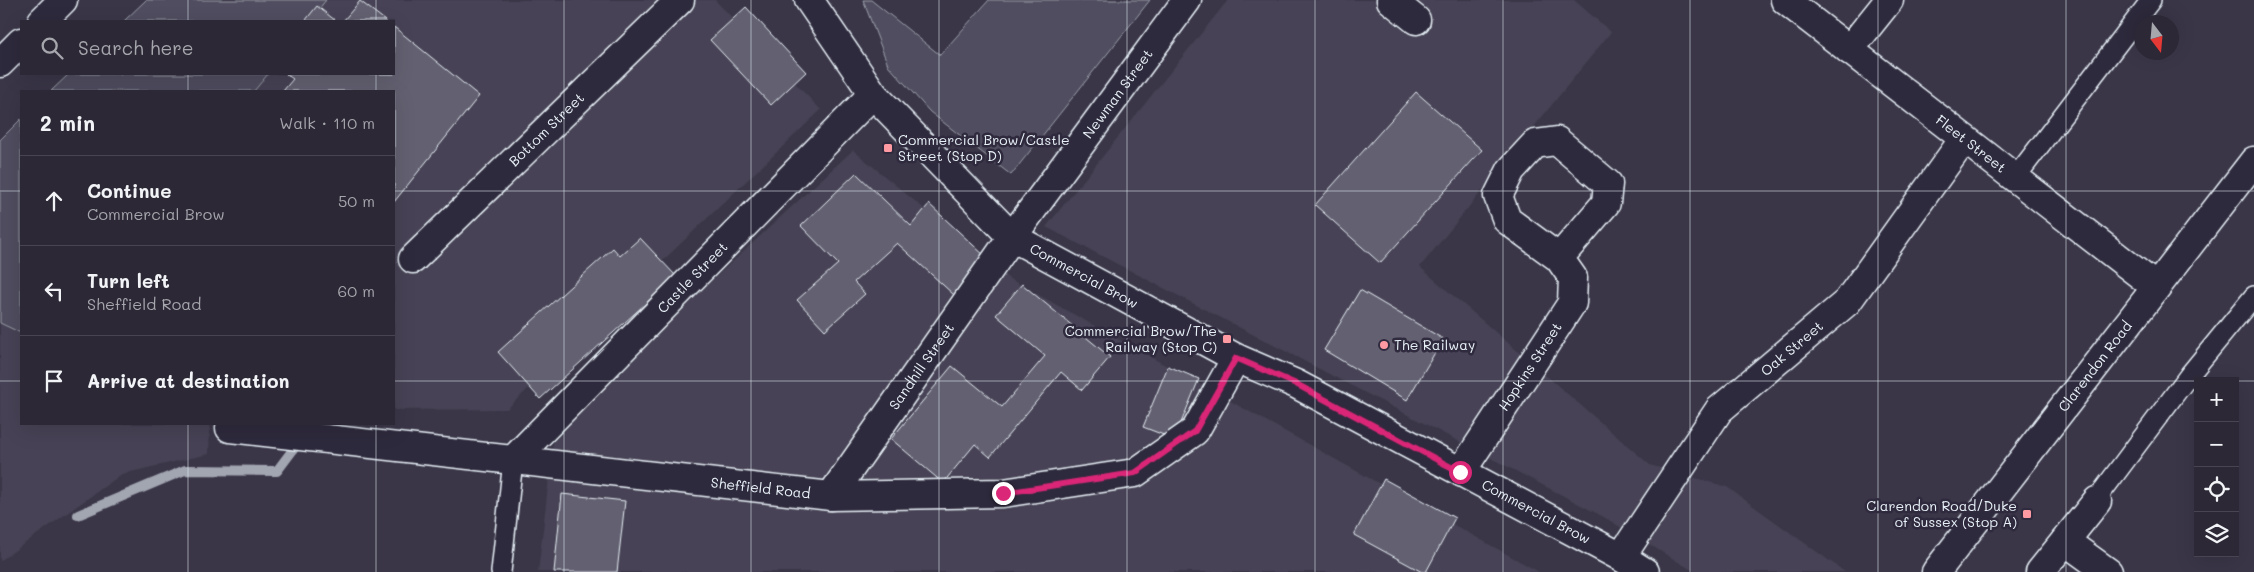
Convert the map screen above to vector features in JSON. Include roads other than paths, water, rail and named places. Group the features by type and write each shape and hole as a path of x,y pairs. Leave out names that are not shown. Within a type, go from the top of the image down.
{"main road":[{"path":"43,20 63,0"},
{"name":"Bottom Street","path":"413,259 680,0"},
{"name":"Commercial Brow","path":"809,0 873,94 1012,237 1236,358 1296,384 1621,557 1645,572"},
{"name":"Newman Street","path":"1012,237 1187,0"},
{"path":"1391,0 1416,20"},
{"name":"Fleet Street","path":"1785,0 2156,288"},
{"path":"1850,50 1889,0"},
{"path":"0,63 20,43"},
{"name":"Castle Street","path":"513,460 873,94"},
{"name":"Oak Street","path":"1621,557 1719,410 1847,302 1964,139"},
{"name":"Clarendon Road","path":"1936,572 2254,161"},
{"name":"Sandhill Street","path":"831,496 1012,237"},
{"name":"Hopkins Street","path":"1460,472 1572,303 1573,278 1559,258"},
{"name":"Sheffield Road","path":"230,428 831,496 1003,493 1135,473 1195,431 1236,358"},
{"path":"2040,572 2100,495"},
{"path":"2065,541 2108,572"}],"lane":[{"path":"2015,178 2151,0"},
{"path":"2100,495 2190,374 2254,296"},
{"path":"501,572 513,460"}],"waterway":[{"path":"78,515 185,470 277,471 298,443"}],"place":[{"name":"Commercial Brow/Castle Street (Stop D)","path":"888,148"},
{"name":"Commercial Brow/The Railway (Stop C)","path":"1227,339"},
{"name":"The Railway","path":"1384,345"},
{"name":"Clarendon Road/Duke of Sussex (Stop A)","path":"2027,514"}]}
